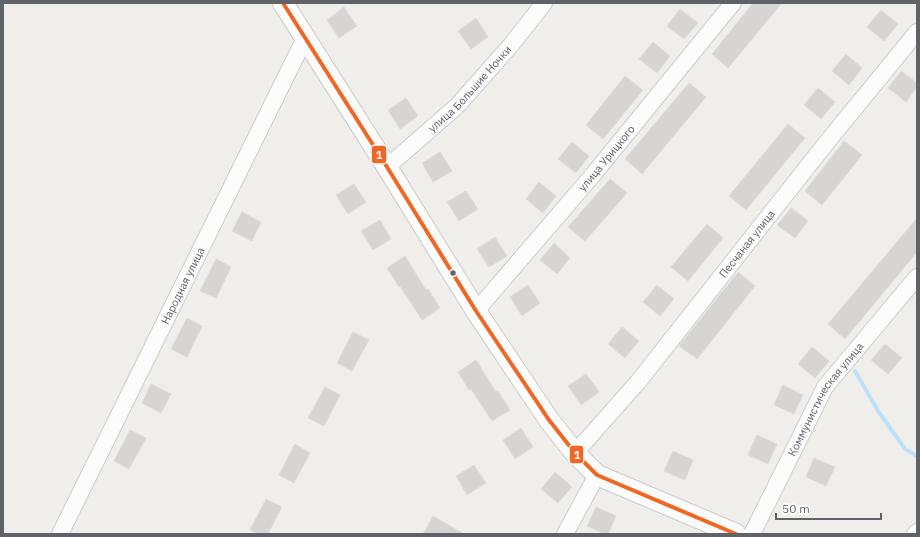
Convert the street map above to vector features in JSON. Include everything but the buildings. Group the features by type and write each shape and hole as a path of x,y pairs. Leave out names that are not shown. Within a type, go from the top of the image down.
{"street":[{"path":"283,3 388,167 476,311 549,420 575,453 597,475 736,534"},
{"name":"улица Большие Ночки","path":"388,167 457,106 512,45 544,3"},
{"name":"улица Урицкого","path":"476,311 592,176 733,3"},
{"name":"Песчаная улица","path":"575,453 638,382 818,154 917,32"},
{"name":"Народная улица","path":"60,534 305,38"},
{"name":"Коммунистическая улица","path":"752,534 825,386 917,278"},
{"path":"565,534 597,475"}],"waterway":[{"path":"855,371 878,411 905,449 917,456"}],"transit line":[{"name":"1","path":"283,3 476,311 549,420 575,453 597,475 736,534"}]}
